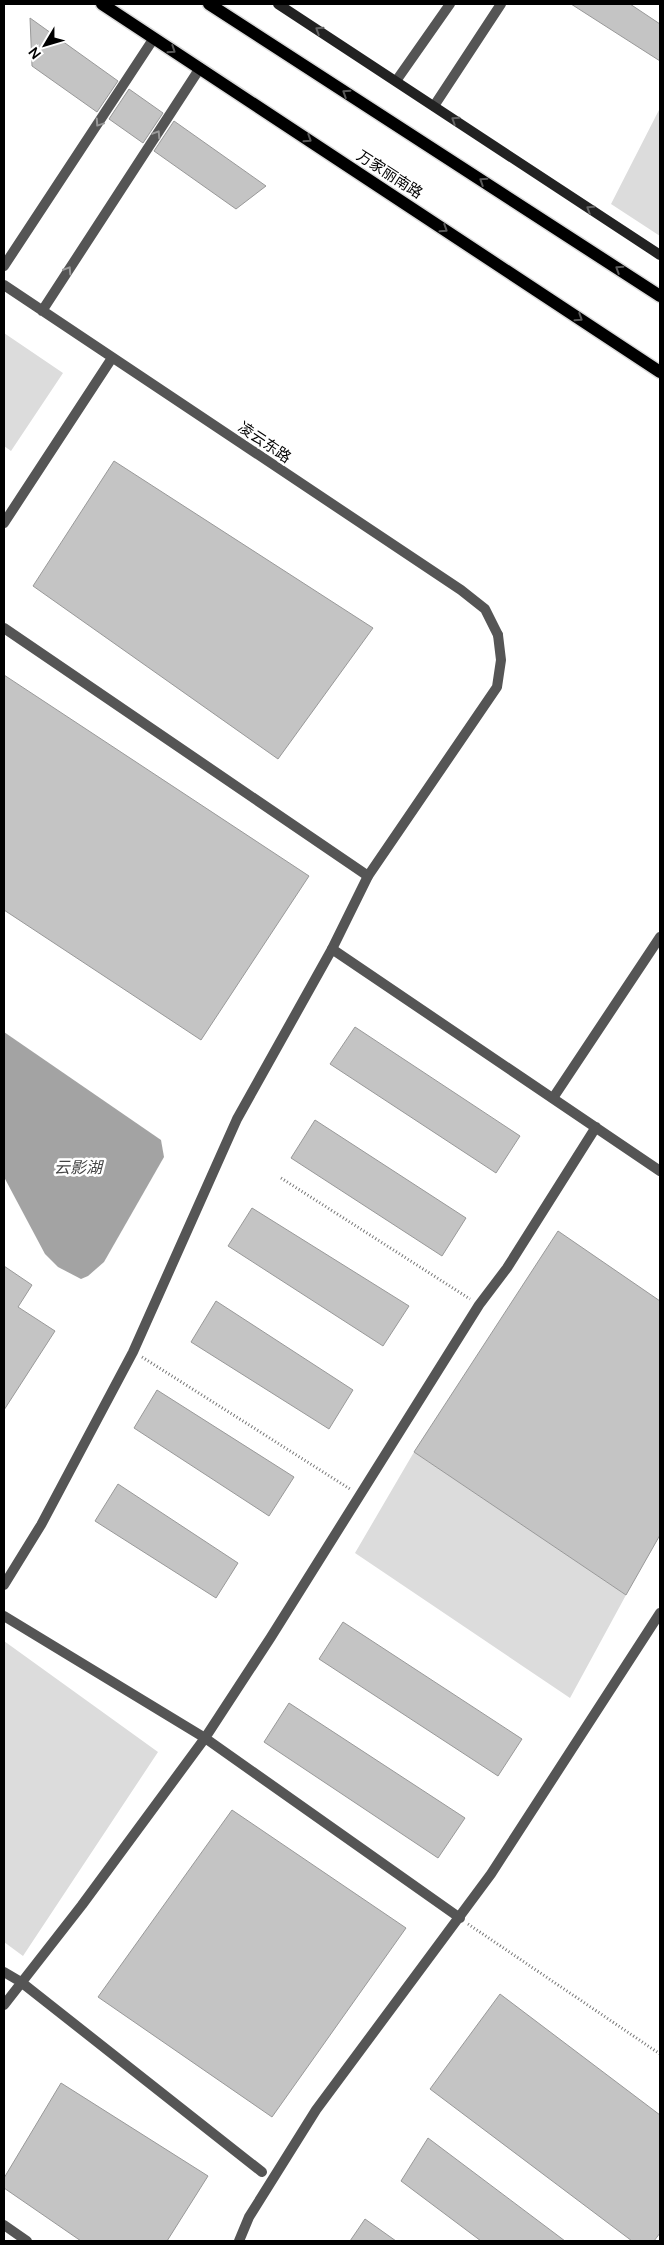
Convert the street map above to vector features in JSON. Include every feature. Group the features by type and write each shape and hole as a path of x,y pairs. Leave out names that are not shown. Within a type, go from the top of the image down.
{"main road":[{"name":"万家丽南路","path":"102,4 660,372"},
{"path":"209,4 660,296"}],"street":[{"path":"278,4 660,255"},
{"path":"396,81 450,4"},
{"path":"434,106 501,4"},
{"path":"4,266 154,38"},
{"path":"42,311 200,68"},
{"name":"凌云东路","path":"4,286 461,590 485,609 498,635 501,660 497,686 368,876 332,948 237,1119 133,1352 42,1525 4,1585"},
{"path":"4,523 112,358"},
{"path":"4,628 368,876"},
{"path":"553,1098 660,937"},
{"path":"332,948 660,1171"},
{"path":"4,2005 82,1905 205,1738 271,1637 479,1305 507,1268 596,1128"},
{"path":"239,2241 249,2217 316,2110 491,1874 660,1613"},
{"path":"4,1616 205,1738 460,1918"},
{"path":"4,1972 21,1982 262,2172"},
{"path":"4,2225 27,2241"}],"path":[{"path":"281,1178 479,1305"},
{"path":"133,1352 359,1495"},
{"path":"460,1918 660,2054"}],"shaded area":[{"path":"660,108 660,236 611,204"},
{"path":"4,333 63,373 11,451 4,446"},
{"path":"414,1452 626,1595 570,1698 355,1553"},
{"path":"4,1641 158,1752 23,1956 4,1942"}],"water":[{"name":"云影湖","path":"4,1032 161,1140 164,1157 104,1262 88,1276 81,1279 58,1267 45,1254 4,1177"}],"building":[{"path":"571,4 630,4 660,24 660,61"},
{"path":"30,18 118,81 97,112 32,66"},
{"path":"129,89 163,113 143,143 109,119"},
{"path":"174,121 266,186 236,209 154,151"},
{"path":"114,461 373,628 278,759 33,586"},
{"path":"4,675 309,876 201,1040 4,910"},
{"path":"355,1027 520,1136 496,1173 330,1064"},
{"path":"315,1120 466,1218 442,1256 291,1158"},
{"path":"252,1208 409,1306 383,1346 228,1246"},
{"path":"558,1231 660,1301 660,1535 626,1595 414,1452"},
{"path":"4,1266 32,1285 18,1307 55,1331 4,1410"},
{"path":"216,1301 353,1390 329,1429 191,1342"},
{"path":"157,1390 294,1477 269,1516 134,1428"},
{"path":"118,1484 238,1563 216,1598 95,1521"},
{"path":"343,1622 522,1739 498,1776 319,1659"},
{"path":"289,1703 465,1818 438,1858 264,1742"},
{"path":"232,1810 406,1928 272,2117 98,1997"},
{"path":"500,1994 660,2115 660,2233 654,2241 632,2241 430,2089"},
{"path":"61,2083 208,2176 167,2241 81,2241 4,2188 4,2178"},
{"path":"428,2138 565,2241 481,2241 401,2181"},
{"path":"365,2219 396,2241 350,2241"}]}
